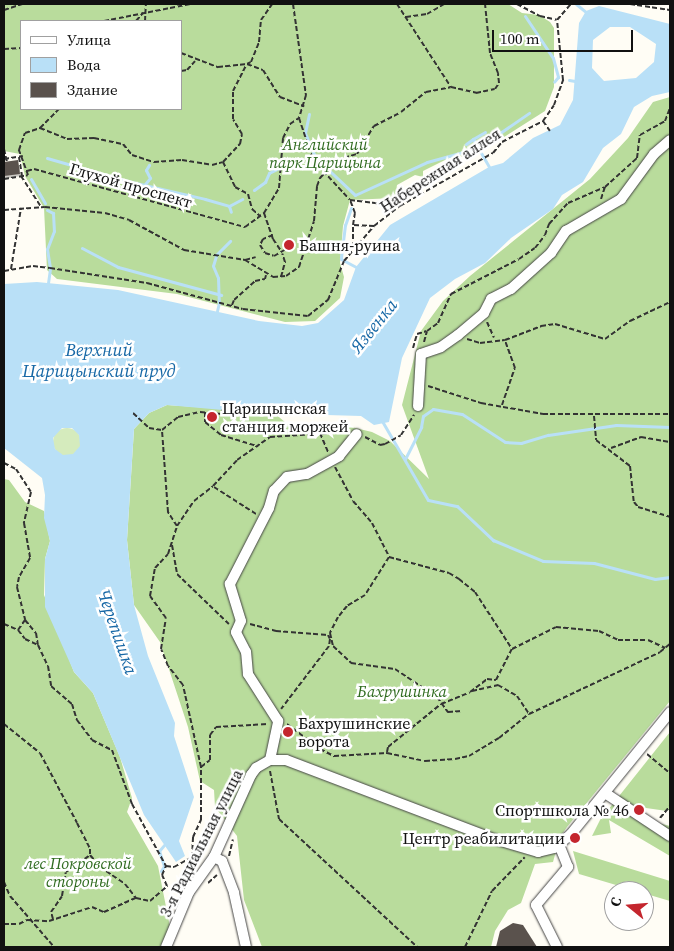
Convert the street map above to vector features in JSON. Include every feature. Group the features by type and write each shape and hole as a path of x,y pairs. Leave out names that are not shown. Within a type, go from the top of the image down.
{"street":[{"path":"418,406 421,384 421,354 441,347 484,313 491,300 517,284 551,253 566,231 579,220 612,206 630,192 654,154 670,140"},
{"path":"357,434 339,456 307,474 287,477 274,491 230,584 241,621 236,632 246,652 252,684 278,721 270,762 286,760 530,855 559,845 605,793 670,712"},
{"name":"3-я Радиальная улица","path":"166,947 189,892 214,857 251,775 256,768 270,762"},
{"path":"605,793 670,836"},
{"path":"556,947 536,905 568,867 559,845"},
{"path":"214,857 224,866 246,947"}],"path":[{"path":"4,10 23,4"},
{"path":"145,20 146,4"},
{"path":"108,20 145,11 190,4"},
{"path":"40,128 67,139 94,138 123,144 132,155 154,162 182,160 212,165 223,162 240,144 242,134 233,119 234,91 247,64 251,62 259,42 261,20 272,4"},
{"path":"223,162 232,182 248,194 252,209 261,216 279,188 284,138 290,124 299,118 306,95 293,4"},
{"path":"397,4 451,88"},
{"path":"406,18 427,14 444,4"},
{"path":"4,210 41,207 105,213 129,220 184,250 245,260 256,264 266,275 281,277 299,267 317,209 316,186 337,160 357,154 374,126 401,112 426,92 451,88 486,92 495,89 499,83 490,53 484,4"},
{"path":"517,4 540,16 557,20"},
{"path":"550,131 543,121 563,80 557,20 571,4"},
{"path":"630,4 670,10"},
{"path":"137,20 145,11"},
{"path":"4,49 20,48"},
{"path":"182,54 195,61 218,67 247,64 263,70 280,97 304,106"},
{"path":"182,71 187,70 195,61"},
{"path":"427,331 421,354 413,349 418,334 427,331 438,323 451,294 523,257 545,235 549,224 568,203 605,187 622,173 620,170 640,153 640,135 665,121 670,108"},
{"path":"4,179 28,175 23,156 19,150 25,133 40,128 58,110"},
{"path":"299,118 309,152 324,174 350,200 355,213 353,249"},
{"name":"Набережная аллея","path":"4,271 33,266 147,283 232,306 308,316 328,300 338,271 353,249 374,226 400,206 493,153 502,142 543,121"},
{"path":"4,149 6,160 23,156"},
{"path":"19,156 21,176 41,207"},
{"name":"Глухой проспект","path":"27,171 34,169 228,225 245,227 261,216"},
{"path":"350,200 400,206"},
{"path":"12,269 21,208"},
{"path":"264,213 285,262 281,277"},
{"path":"354,225 374,226"},
{"path":"273,235 263,239 260,245 265,254 274,256 286,249"},
{"path":"245,260 256,257"},
{"path":"232,306 255,281 264,279 266,275"},
{"path":"458,335 480,343 495,339 505,340 541,326 555,324 605,339 630,321 670,302"},
{"path":"486,319 495,339"},
{"path":"502,405 515,368 505,340"},
{"path":"421,384 481,403 502,405 542,414 594,416 670,414"},
{"path":"166,866 177,866 191,860 193,837 201,820 201,767 183,685 164,659 161,649 166,618 150,596 155,568 172,545 177,526 194,500 213,486 237,460 270,437 341,431 357,434 380,445 385,444 402,435 411,425 418,406"},
{"path":"133,413 150,428 162,430 178,417 205,412 222,414 223,408"},
{"path":"205,412 205,422 220,435 259,446"},
{"path":"594,416 595,436 601,445 610,448 630,466 633,497 638,507 670,517"},
{"path":"162,430 168,512 177,526"},
{"path":"610,448 640,438 670,442"},
{"path":"4,463 16,469 28,485 32,498 24,523 30,558 17,582 25,620 36,633 38,645 48,666 51,686 72,704 77,720 92,740 112,750 132,804 166,866"},
{"path":"213,486 262,519"},
{"path":"353,501 372,523 389,557 449,573 459,579 474,592 512,648"},
{"path":"172,545 177,574 236,632"},
{"path":"278,721 279,711 329,646 331,628 338,617 347,606 365,595 389,557"},
{"path":"18,630 25,620"},
{"path":"241,621 276,631 328,635 333,646 351,663 395,669 437,697 448,712 462,711"},
{"path":"4,624 18,630 25,639 38,645"},
{"path":"470,692 487,680 496,680 512,648 556,627 599,631 618,640 648,640 665,648"},
{"path":"201,767 210,760 210,735 216,727 278,721 290,725 320,750 334,756 387,753 438,762 469,756 500,738 529,714 584,690 670,644"},
{"path":"387,753 388,747 441,704 470,692 498,685 517,696 529,714"},
{"path":"4,724 40,752 90,849 90,855 104,870 125,884 136,898"},
{"path":"641,748 670,773"},
{"path":"270,762 279,819 417,947"},
{"path":"654,826 670,806"},
{"path":"141,818 144,815"},
{"path":"204,886 224,866 233,842 233,833"},
{"path":"516,854 530,855"},
{"path":"53,919 51,912 62,896 66,872 90,855"},
{"path":"465,947 492,892 530,855"},
{"path":"4,924 19,924 27,920 35,922 53,919 92,907 104,912 136,898 150,901 167,886 163,873 166,866"},
{"path":"4,882 10,896 35,922 54,947"}],"green space":[{"name":"Английский парк Царицына","path":"4,4 508,4 522,13 539,15 550,22 554,28 554,87 545,111 474,156 451,157 423,171 423,177 415,175 397,185 395,198 350,200 343,226 340,263 344,277 340,298 315,321 285,322 177,294 57,279 47,270 44,208 25,176 20,154 4,151"},
{"name":"Бахрушинка","path":"670,97 670,701 567,827 560,837 553,862 535,864 521,903 508,910 495,931 491,947 262,947 244,900 237,836 215,807 214,790 200,781 188,727 160,642 134,605 127,540 134,429 149,413 167,405 273,412 292,428 347,426 372,432 390,441 429,479 402,405 421,331 443,301 470,276 590,179 628,138 653,102"},
{"path":"67,428 77,432 81,442 77,452 67,456 57,452 53,442 57,432"},
{"name":"лес Покровской стороны","path":"4,479 9,480 25,502 44,511 50,541 45,559 44,595 74,672 93,693 120,757 132,798 127,812 158,866 170,927 160,947 4,947"},
{"path":"670,732 670,809 667,811 639,807 638,818 670,826 670,856 609,820 611,833 592,836 600,820"},
{"path":"573,851 670,881 670,901 654,896 654,881 604,881 579,874"}],"water":[{"name":"Верхний Царицынский пруд","path":"599,6 670,24 670,92 652,96 634,107 621,134 603,148 583,182 562,195 553,209 511,238 485,263 455,279 430,298 402,358 389,422 374,425 361,416 257,413 167,405 149,413 134,429 127,540 134,605 148,656 175,723 174,736 194,797 179,841 185,856 176,862 144,815 93,693 74,672 45,607 45,559 50,541 44,518 45,495 42,478 4,448 4,284 37,282 118,290 259,321 302,326 318,323 344,300 356,267 390,225 489,167 503,163 533,138 560,125 573,100 579,23 586,11","holes":["610,27 630,27 656,44 654,62 636,78 604,81 592,68 593,40","62,428 72,428 79,435 80,446 73,454 63,455 55,449 53,438"]}],"building":[{"path":"18,160 20,174 4,176 4,162"},
{"path":"513,923 523,925 537,947 496,947 500,931"}],"waterway":[{"path":"576,4 587,13"},
{"path":"525,16 553,58 558,77 554,82"},
{"path":"569,80 575,81"},
{"path":"309,114 305,133 315,157 355,195 427,162 478,148 529,113"},
{"path":"485,132 473,139 489,167"},
{"path":"466,144 473,139"},
{"path":"47,158 123,180 229,206 231,212"},
{"path":"145,184 150,178 146,170 149,165"},
{"path":"254,190 265,182 269,173 277,169"},
{"path":"31,179 45,203"},
{"path":"229,206 242,199"},
{"path":"351,208 345,225 341,259 356,267"},
{"path":"47,210 53,213 54,231 47,249 50,268"},
{"path":"216,255 230,241"},
{"path":"82,248 118,267 221,295"},
{"path":"216,256 213,266 218,278 219,302"},
{"path":"48,283 50,268"},
{"path":"217,311 219,302"},
{"path":"405,459 421,427 423,416 433,409 462,414 505,442 521,443 548,435 616,425 670,427"},
{"path":"382,421 428,500 457,506 493,540 543,561 594,563 655,579 670,577"},
{"path":"161,871 164,866 159,851 164,845"}],"place":[{"name":"Башня-руина","path":"289,245"},
{"name":"Царицынская станция моржей","path":"212,417"},
{"name":"Бахрушинские ворота","path":"288,732"},
{"name":"Спортшкола № 46","path":"639,810"},
{"name":"Центр реабилитации","path":"575,838"}],"water label":[{"name":"Язвенка","path":"374,326"},
{"name":"Черепишка","path":"117,632"}]}
